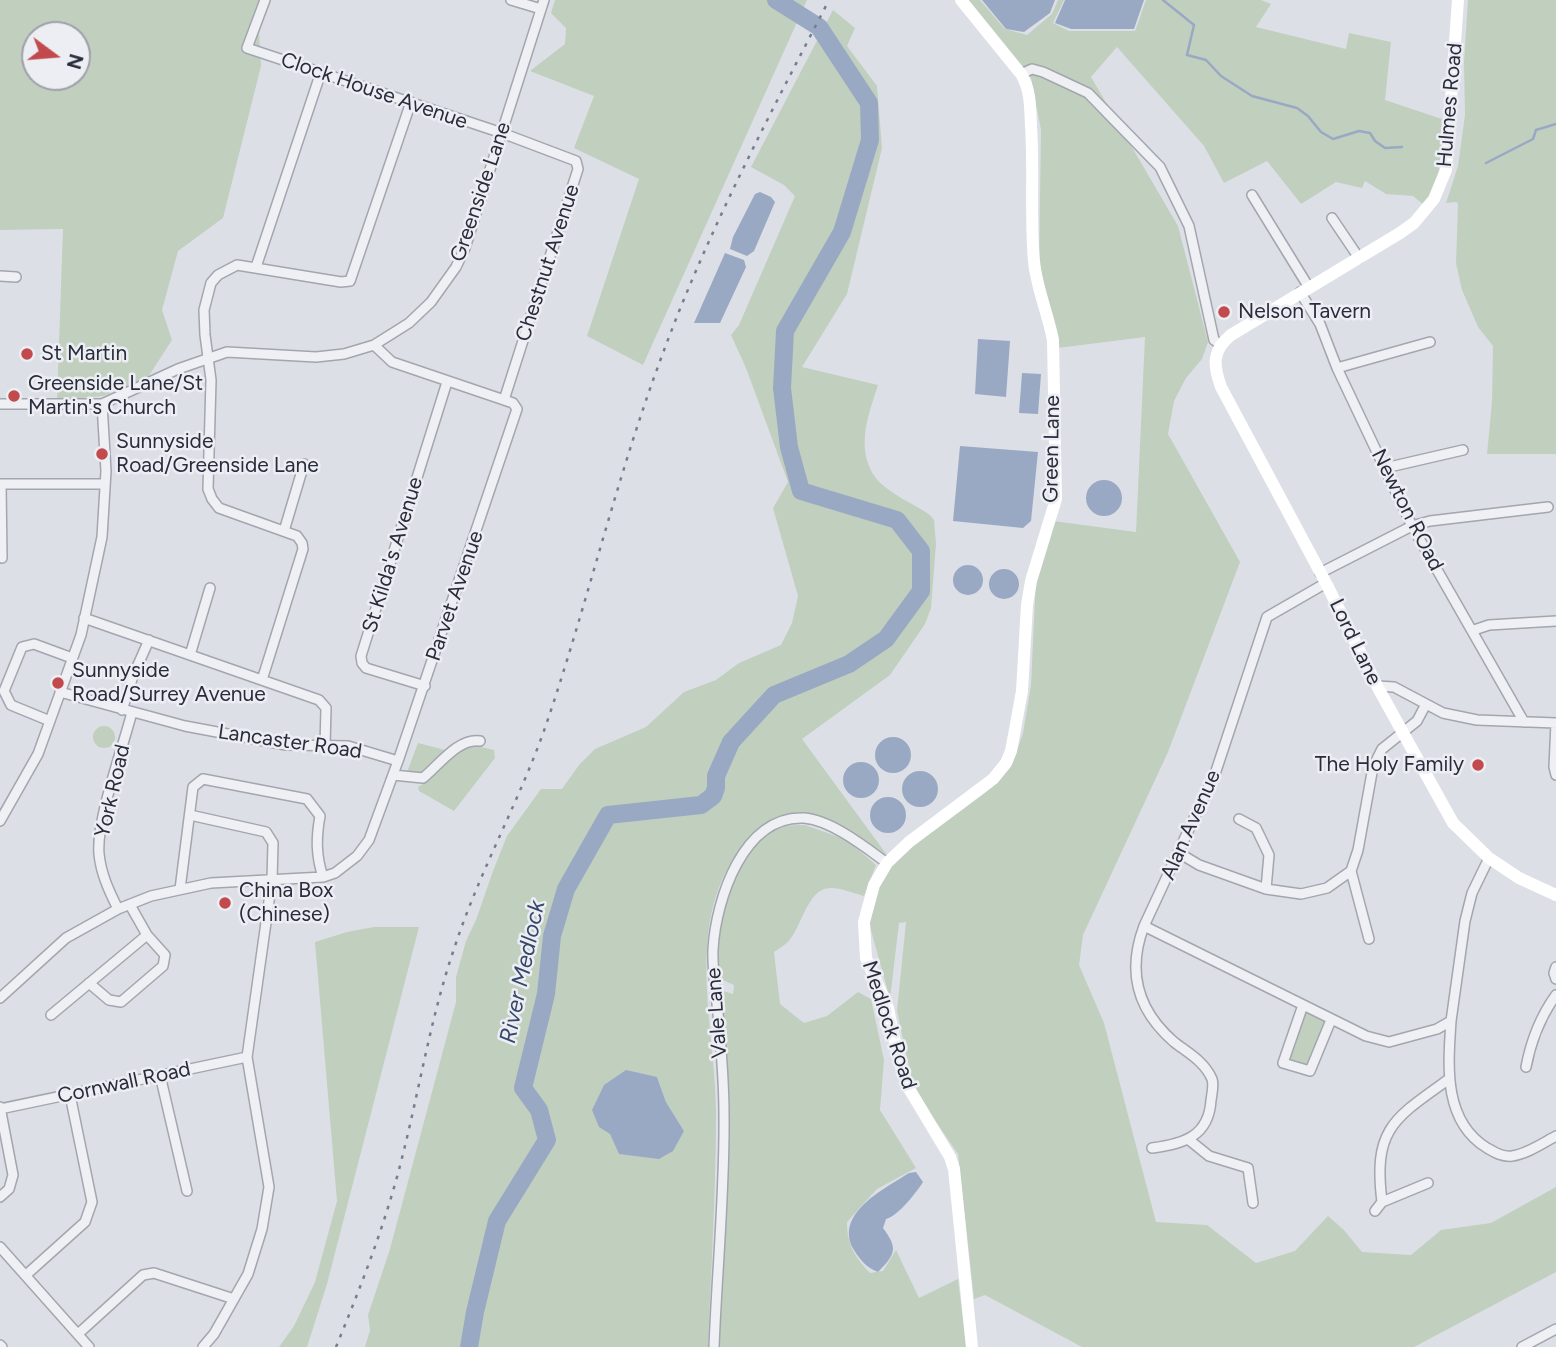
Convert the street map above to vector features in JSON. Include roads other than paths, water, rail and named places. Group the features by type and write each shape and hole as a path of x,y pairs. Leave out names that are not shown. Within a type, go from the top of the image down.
{"street":[{"name":"Clock House Avenue","path":"265,0 247,48 502,133"},
{"path":"511,0 542,5"},
{"name":"Green Lane","path":"887,863 909,842 993,779 1006,763 1014,738 1022,691 1031,581 1056,499 1053,340 1034,266 1033,152 1027,84 961,0"},
{"name":"Hulmes Road","path":"1220,345 1237,330 1414,223 1434,199 1442,184 1449,156 1458,0"},
{"name":"Greenside Lane","path":"0,404 102,404 208,357 227,352 316,357 344,354 374,345 409,323 431,302 456,267 464,248 542,5"},
{"path":"1021,74 1032,69 1043,72 1088,93 1160,166 1189,226 1214,340 1220,345"},
{"path":"257,267 321,72"},
{"path":"262,680 303,555 300,539 224,510 212,499 208,489 211,380 204,310 211,283 218,275 237,265 341,282 350,281 355,273 411,102"},
{"name":"Chestnut Avenue","path":"502,133 569,157 578,164 504,400"},
{"name":"Newton ROad","path":"1252,195 1304,289 1337,368 1412,526 1474,630 1524,722"},
{"path":"1332,218 1359,258"},
{"path":"0,276 16,277"},
{"path":"1337,368 1430,342"},
{"path":"374,345 392,362 504,400"},
{"name":"Lord Lane","path":"1220,345 1214,361 1221,387 1377,686 1453,823 1489,858 1519,878 1556,895"},
{"name":"St Kilda's Avenue","path":"425,686 366,668 361,656 447,382"},
{"name":"Parvet Avenue","path":"323,877 346,866 369,840 425,686 516,417 516,406 504,400"},
{"path":"0,821 38,754 84,618 102,537 105,484 102,404"},
{"path":"1385,468 1462,450"},
{"path":"284,531 304,464"},
{"path":"2,558 1,484 105,484"},
{"name":"Alan Avenue","path":"1188,1139 1197,1135 1210,1114 1213,1080 1197,1058 1174,1042 1154,1021 1141,998 1135,967 1137,945 1216,771 1267,617 1323,578 1412,526 1430,521 1548,507"},
{"path":"190,655 210,588"},
{"path":"84,618 319,700 326,708 325,746"},
{"path":"1474,630 1489,625 1556,621"},
{"name":"York Road","path":"118,909 105,883 99,852 104,815 133,676 149,640"},
{"path":"50,721 11,705 4,691 22,647 34,644 72,658"},
{"path":"1377,686 1394,687 1443,713 1477,720 1556,723 1556,775"},
{"name":"Lancaster Road","path":"60,692 185,726 286,745 348,746 398,761"},
{"path":"1370,939 1351,871 1358,850 1373,767 1382,749 1417,721 1426,704"},
{"path":"393,775 423,778 463,744 480,741"},
{"path":"0,998 66,938 118,909 151,896 211,883 323,877 317,860 316,836 320,816 307,799 203,779 193,787 180,889"},
{"path":"190,815 266,832 273,843 272,880 247,1057 269,1187 262,1229 248,1274 214,1334 203,1347"},
{"name":"Vale Lane","path":"714,1347 724,1114 713,951 723,895 739,857 775,822 792,819 813,820 863,846 887,863"},
{"path":"1239,819 1256,828 1269,855 1266,889"},
{"path":"1179,853 1199,865 1266,889 1301,894 1327,888 1351,871"},
{"path":"1489,858 1470,902 1451,1021 1448,1079 1464,1128 1478,1142 1498,1155 1521,1154 1556,1136"},
{"name":"Medlock Road","path":"887,863 874,885 866,909 863,935 866,958 888,1008 898,1057 908,1087 950,1157 954,1169 972,1347"},
{"path":"89,983 109,1000 121,1002 163,966 165,955 147,935 130,905"},
{"path":"1144,926 1366,1036 1389,1042 1437,1030 1451,1021"},
{"path":"51,1015 147,935"},
{"path":"1556,967 1556,979"},
{"path":"1526,1067 1539,1024 1556,995"},
{"path":"1303,1006 1283,1063 1310,1071 1331,1020"},
{"name":"Cornwall Road","path":"0,1109 247,1057"},
{"path":"160,1075 187,1191"},
{"path":"1382,1202 1378,1173 1379,1156 1392,1125 1402,1113 1448,1079"},
{"path":"26,1275 85,1222 92,1202 70,1095"},
{"path":"0,1109 13,1175 9,1189 0,1196"},
{"path":"1152,1148 1173,1145 1188,1139 1209,1156 1248,1168 1253,1203"},
{"path":"1375,1211 1382,1202 1428,1183"},
{"path":"0,1247 89,1347"},
{"path":"78,1334 143,1275 154,1273 234,1299"},
{"path":"1526,1346 1556,1329"}],"water":[{"path":"982,0 1055,0 1050,13 1024,32 1006,29"},
{"path":"1065,0 1144,0 1134,29 1071,29 1055,23"},
{"path":"760,192 775,202 754,251 747,256 730,249 733,237 755,194"},
{"path":"725,253 744,260 746,267 720,323 694,323"},
{"path":"978,339 1010,341 1006,397 975,394"},
{"path":"1022,373 1041,374 1038,414 1019,413"},
{"path":"960,446 1038,452 1031,521 1023,528 953,521"},
{"path":"1104,480 1117,485 1122,498 1117,511 1104,516 1091,511 1086,498 1091,485"},
{"path":"968,565 979,569 983,580 979,591 968,595 957,591 953,580 957,569"},
{"path":"1004,569 1015,573 1019,584 1015,595 1004,599 993,595 989,584 993,573"},
{"path":"893,737 906,742 911,755 906,768 893,773 880,768 875,755 880,742"},
{"path":"861,762 874,767 879,780 874,793 861,798 848,793 843,780 848,767"},
{"path":"920,771 933,776 938,789 933,802 920,807 907,802 902,789 907,776"},
{"path":"888,797 901,802 906,815 901,828 888,833 875,828 870,815 875,802"},
{"path":"626,1070 657,1077 666,1102 684,1131 673,1151 659,1159 619,1154 610,1134 599,1127 592,1110 604,1085"},
{"path":"916,1172 923,1182 901,1209 886,1219 883,1228 891,1241 893,1251 878,1272 864,1263 854,1250 849,1237 850,1225 864,1204 875,1195 909,1173"}],"waterway":[{"name":"River Medlock","path":"469,1347 497,1221 547,1140 539,1110 523,1088 546,994 552,936 566,889 608,815 701,805 713,796 716,776 731,742 774,695 849,664 886,639 921,591 921,551 897,520 801,491 789,447 782,388 785,331 842,232 870,140 869,103 819,27 776,0"},
{"path":"1163,0 1194,25 1187,55 1206,60 1221,76 1252,96 1297,108 1308,116 1321,132 1333,139 1359,131 1370,133 1375,141 1385,148 1402,147"},
{"path":"1486,163 1533,139 1536,130 1556,124"}],"railway":[{"path":"336,1347 391,1199 438,1003 455,946 546,725 646,399 719,218 829,0"}],"place":[{"name":"Nelson Tavern","path":"1224,312"},
{"name":"St Martin","path":"27,354"},
{"name":"Greenside Lane/St Martin's Church","path":"14,396"},
{"name":"Sunnyside Road/Greenside Lane","path":"102,454"},
{"name":"Sunnyside Road/Surrey Avenue","path":"58,683"},
{"name":"The Holy Family","path":"1478,765"},
{"name":"China Box (Chinese)","path":"225,903"}]}
